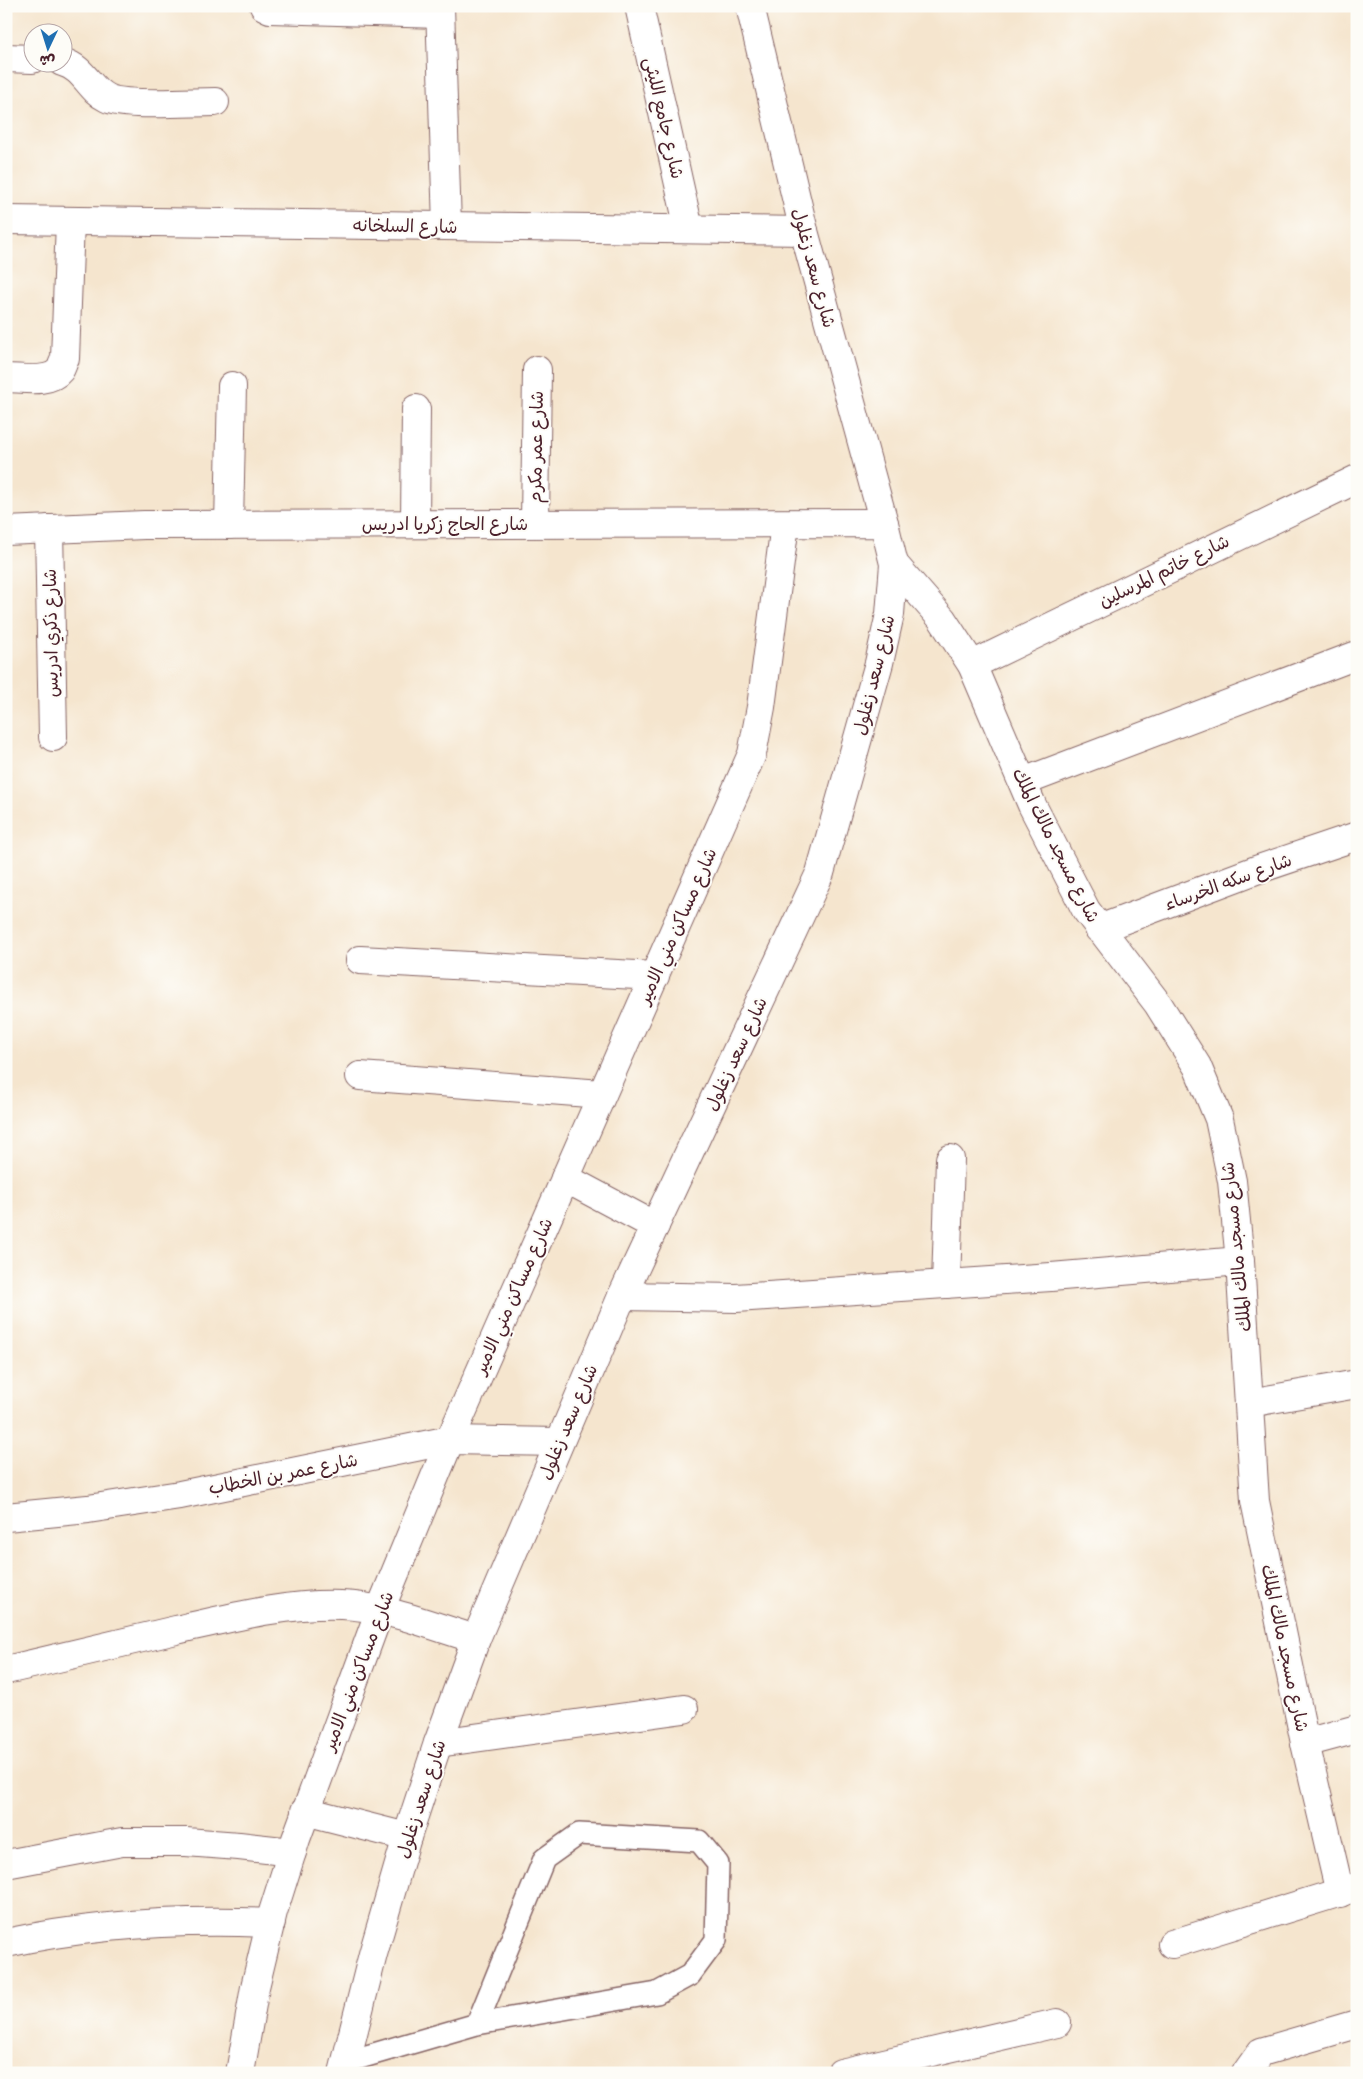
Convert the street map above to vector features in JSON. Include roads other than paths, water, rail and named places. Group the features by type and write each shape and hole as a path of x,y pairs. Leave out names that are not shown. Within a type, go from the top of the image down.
{"street":[{"path":"264,6 270,10 440,10 447,226"},
{"name":"شارع جامع الليثى","path":"639,6 688,229"},
{"name":"شارع سعد زغلول","path":"344,2067 373,1954 407,1837 438,1743 476,1639 622,1296 820,873 879,663 890,614 894,564 804,232 750,6"},
{"path":"6,58 22,59"},
{"path":"72,65 84,74 93,88 106,98 122,102 215,102"},
{"name":"شارع السلخانه","path":"6,220 804,232"},
{"path":"6,378 41,378 52,376 60,370 65,359 70,221"},
{"name":"شارع عمر مكرم","path":"535,523 538,370"},
{"path":"229,525 232,386"},
{"path":"415,524 416,409"},
{"name":"شارع خاتم المرسلين","path":"972,665 1357,479"},
{"name":"شارع الحاج زكريا ادريس","path":"6,531 144,525 884,523"},
{"name":"شارع مساكن مني الامير","path":"240,2073 255,1987 292,1852 380,1610 450,1440 752,754 761,707 785,524"},
{"name":"شارع ذكري ادريس","path":"49,529 53,737"},
{"name":"شارع مسجد مالك الملك","path":"894,564 942,619 972,665 1032,805 1086,910 1158,1004 1197,1066 1219,1119 1232,1181 1240,1261 1255,1501 1305,1742 1348,1890"},
{"path":"1023,782 1357,655"},
{"name":"شارع سكه الخرساء","path":"1099,929 1256,870 1357,836"},
{"path":"360,960 654,976"},
{"path":"360,1076 602,1094"},
{"path":"946,1284 950,1159"},
{"path":"565,1178 655,1226"},
{"path":"622,1296 736,1298 1240,1261"},
{"path":"1249,1402 1357,1384"},
{"name":"شارع عمر بن الخطاب","path":"6,1517 88,1509 180,1495 450,1440 559,1442"},
{"path":"6,1670 264,1611 303,1606 342,1605 380,1610 476,1639"},
{"path":"438,1743 684,1709"},
{"path":"1305,1742 1357,1729"},
{"path":"305,1812 407,1837"},
{"path":"6,1864 122,1842 186,1842 292,1852"},
{"path":"1172,1944 1348,1890"},
{"path":"6,1943 95,1927 151,1922 210,1920 271,1923"},
{"path":"841,2073 1057,2022"},
{"path":"1246,2073 1261,2052 1357,2024"}],"lane":[{"path":"344,2067 477,2024 657,1993 690,1975 716,1940 718,1864 699,1841 579,1834 544,1859 477,2024"}]}
